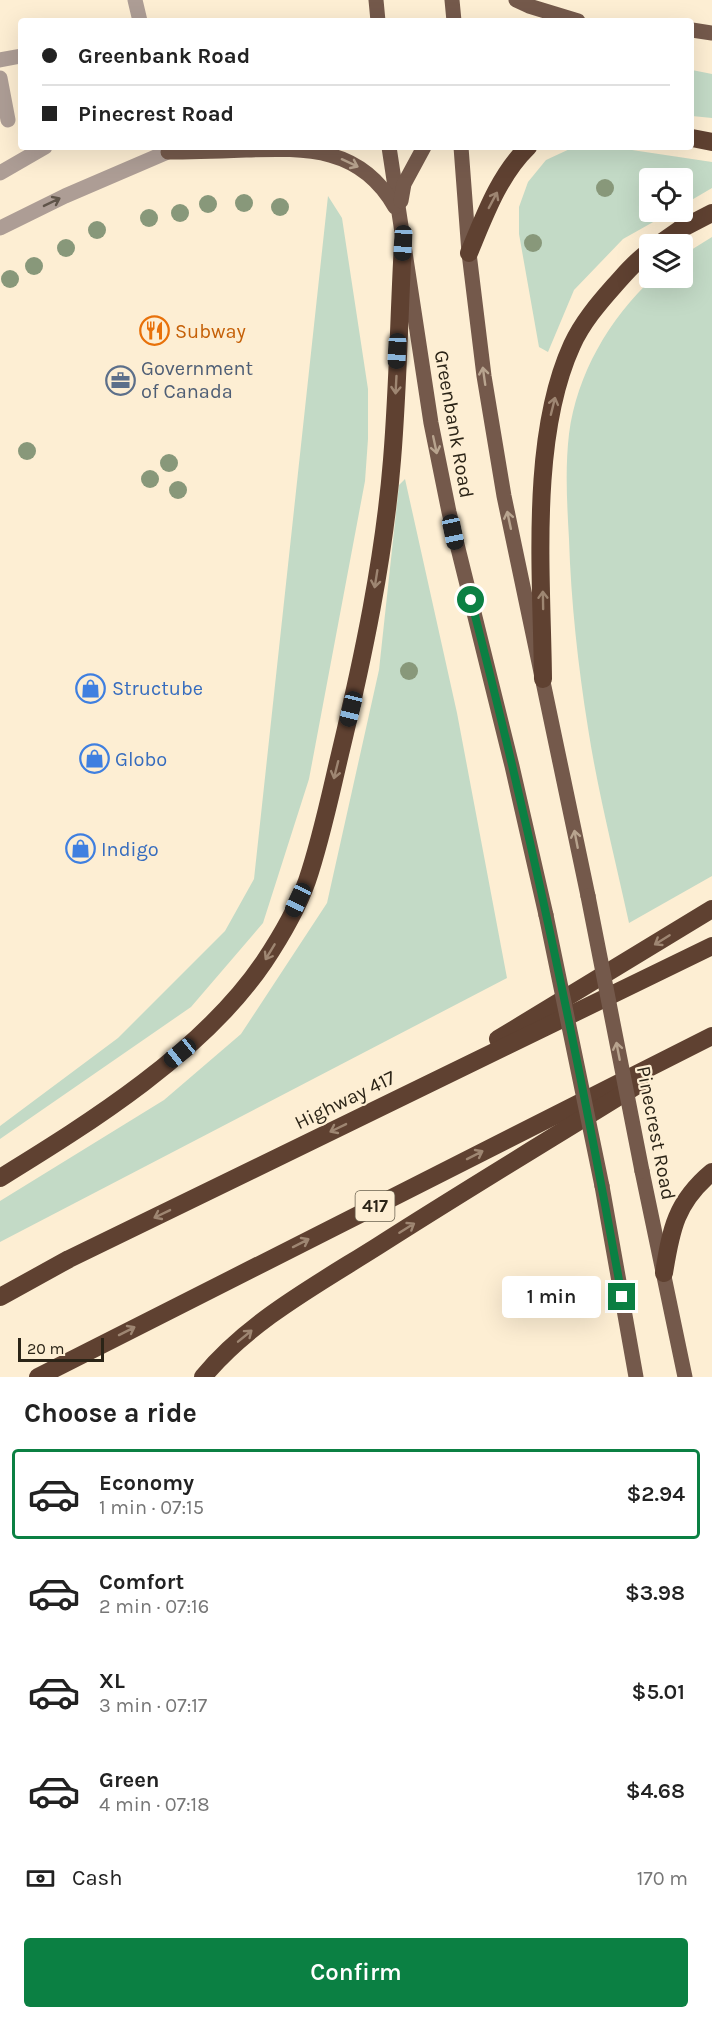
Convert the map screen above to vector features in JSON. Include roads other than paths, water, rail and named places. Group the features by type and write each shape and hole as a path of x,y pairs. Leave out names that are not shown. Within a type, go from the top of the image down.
{"highway":[{"path":"694,138 712,142"},
{"path":"469,253 486,213 509,171 526,150"},
{"path":"674,234 712,213"},
{"path":"0,1178 134,1090 180,1053 227,1008 263,964 290,919 307,881 355,692 387,509 392,460 403,243"},
{"path":"543,680 542,518 544,466 550,417 572,345 592,311 639,262"},
{"path":"390,1103 712,909"},
{"name":"Highway 417","path":"0,1297 69,1259 712,946"},
{"path":"203,1377 239,1341 275,1312 712,1037"},
{"name":"417","path":"38,1377 712,1037"},
{"path":"664,1273 670,1234 678,1214 687,1197 712,1172"}],"main road":[{"path":"376,0 378,18"},
{"path":"452,0 454,18"},
{"path":"516,0 568,18"},
{"path":"694,30 712,33"},
{"path":"308,150 318,151 354,165 372,175 386,191 398,212"},
{"name":"Greenbank Road","path":"389,150 431,423 447,501 546,915 602,1186 636,1377"},
{"path":"398,212 404,184 422,150"},
{"name":"Greenbank Road","path":"461,150 469,253 484,376 504,496 588,896"},
{"name":"Pinecrest Road","path":"588,896 685,1376"}],"street":[{"path":"135,0 139,18"},
{"path":"0,60 18,57"},
{"path":"0,78 10,120"},
{"path":"0,173 40,150"},
{"path":"0,228 169,150"}],"place":[{"name":"Subway","path":"154,331"},
{"name":"Government of Canada","path":"120,380"},
{"name":"Structube","path":"91,688"},
{"name":"Globo","path":"94,759"},
{"name":"Indigo","path":"80,849"}]}
